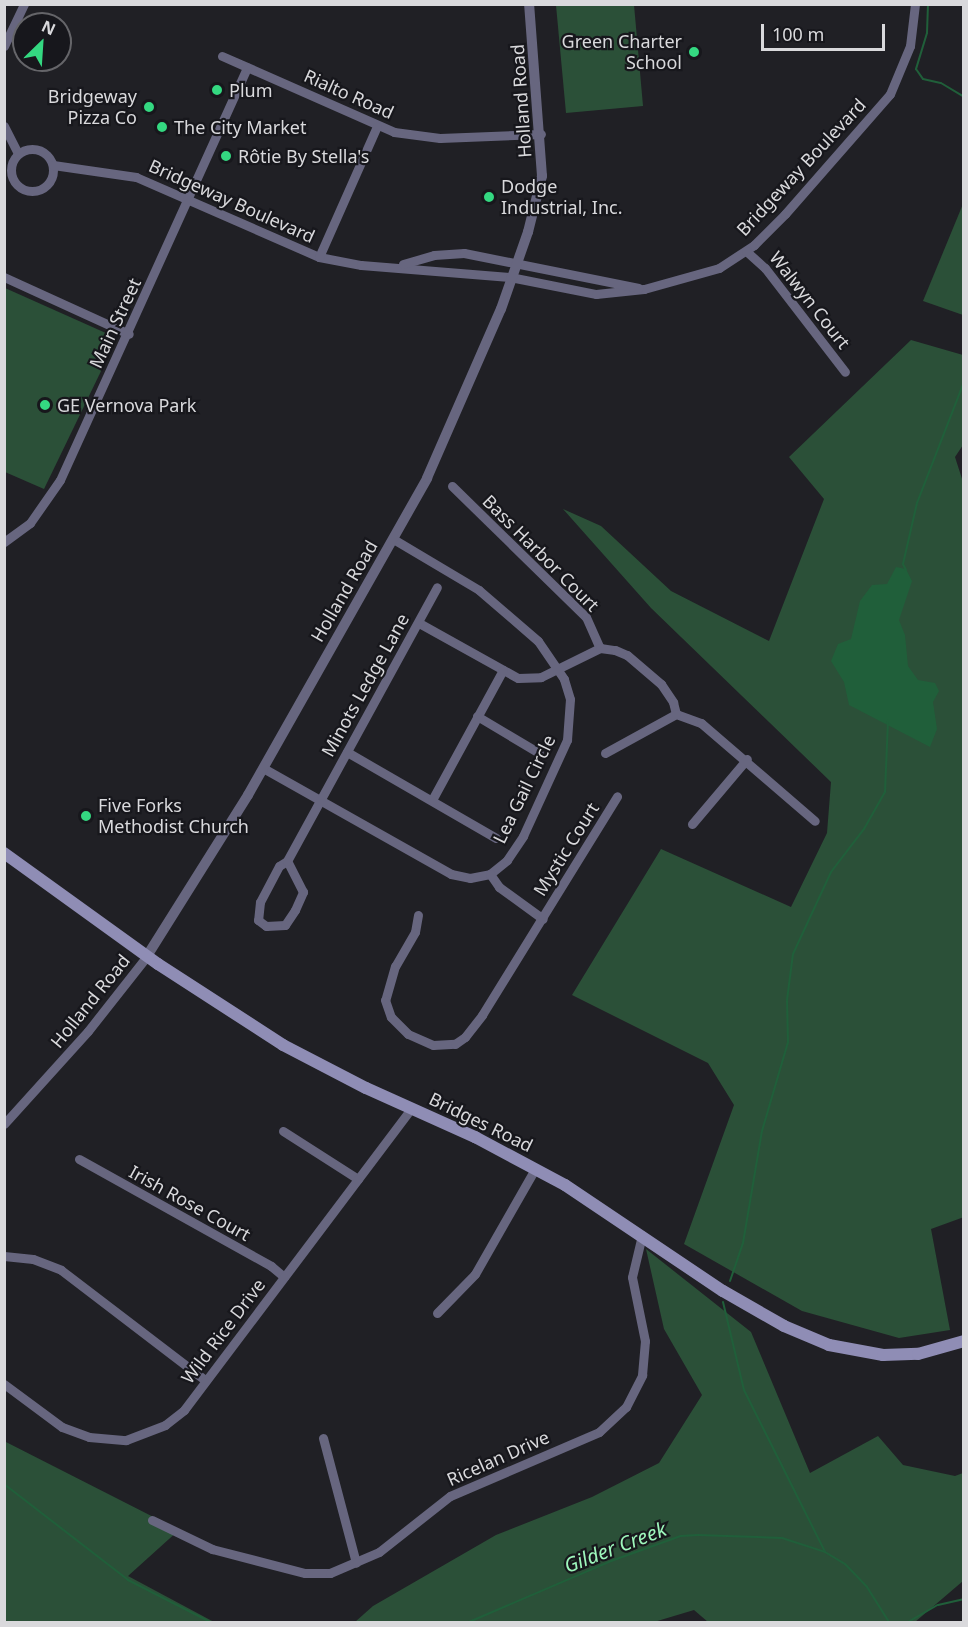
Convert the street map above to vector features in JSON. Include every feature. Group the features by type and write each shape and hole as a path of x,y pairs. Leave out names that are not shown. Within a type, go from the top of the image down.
{"main road":[{"name":"Bridges Road","path":"4,853 147,956 283,1045 535,1169 642,1234 733,1297 829,1345 866,1354 902,1355 963,1341"}],"street":[{"path":"4,46 24,4"},
{"name":"Holland Road","path":"4,1124 88,1031 147,956 263,768 427,478 501,309 510,277 528,232 542,176 541,134 529,4"},
{"name":"Bridgeway Boulevard","path":"53,165 136,177 319,257 361,265 398,266 510,277 596,294 644,289 719,268 746,251 785,214 890,94 910,46 915,4"},
{"name":"Rialto Road","path":"222,56 377,126 440,138 541,134"},
{"name":"Main Street","path":"4,542 30,524 60,480 129,334 247,68"},
{"path":"4,126 18,153"},
{"path":"319,257 377,126"},
{"path":"39,149 53,165 52,179 41,189 27,191 15,182 10,170 18,153 39,149"},
{"path":"4,189 15,182"},
{"name":"Walwyn Court","path":"746,251 765,268 845,372"},
{"name":"Bridgeway Boulevard","path":"398,266 434,255 464,253 644,289"},
{"path":"4,277 129,334"},
{"name":"Bass Harbor Court","path":"452,486 586,617 600,648"},
{"name":"Lea Gail Circle","path":"393,539 479,590 538,642 557,667 570,699 567,740 523,836 507,860 490,874"},
{"name":"Minots Ledge Lane","path":"287,861 297,874 303,892 285,925 266,926 258,920 260,902 279,866 287,861 319,799 419,623 437,586"},
{"path":"419,623 518,678 541,677 557,667 600,648 627,655 661,684 673,702 676,714"},
{"path":"432,800 503,670"},
{"path":"605,753 676,714 701,723 747,759 815,821"},
{"path":"477,716 538,753"},
{"path":"347,752 496,838"},
{"path":"692,824 747,759"},
{"path":"263,768 438,869 470,878 490,874 499,887 543,919"},
{"name":"Mystic Court","path":"417,915 415,932 395,966 385,1000 391,1017 408,1034 433,1045 454,1044 465,1037 543,919 617,796"},
{"name":"Wild Rice Drive","path":"4,1384 62,1427 89,1437 113,1441 142,1436 165,1425 184,1410 411,1109"},
{"path":"283,1131 358,1179"},
{"name":"Irish Rose Court","path":"78,1159 284,1277"},
{"path":"437,1313 475,1274 535,1169"},
{"name":"Ricelan Drive","path":"152,1520 212,1549 305,1573 330,1573 379,1552 450,1496 592,1436 621,1413 637,1389 644,1362 645,1341 632,1277 642,1234"},
{"path":"4,1256 33,1259 61,1270 205,1380"},
{"path":"323,1438 356,1563"}],"shaded area":[{"path":"556,5 634,5 643,106 566,113"},
{"path":"963,204 963,315 923,301"},
{"name":"GE Vernova Park","path":"5,288 117,338 44,489 5,472"},
{"path":"911,340 963,355 963,445 955,457 964,485 964,1217 931,1229 950,1330 899,1338 802,1311 684,1244 734,1105 708,1063 572,995 661,849 791,907 827,833 831,782 651,608 563,509 601,526 671,591 769,641 824,499 789,457"},
{"path":"896,567 906,569 912,581 899,620 905,635 908,666 918,680 935,683 939,691 933,702 937,729 930,747 849,705 844,682 831,661 838,644 851,639 860,601 872,585 887,584"},
{"path":"646,1249 751,1332 810,1473 878,1436 903,1465 955,1476 963,1473 963,1581 915,1622 708,1622 694,1610 654,1622 355,1622 373,1606 496,1535 592,1497 659,1463 702,1395 664,1329"},
{"path":"4,1441 179,1530 128,1576 214,1622 5,1622"}],"waterway":[{"path":"928,4 927,33 916,69 923,79 941,83 964,97"},
{"path":"906,570 903,564 917,503 964,382"},
{"path":"730,1281 743,1243 762,1131 788,1042 787,1000 793,954 831,872 864,829 885,792 888,720"},
{"path":"723,1302 744,1390 825,1552"},
{"path":"4,1484 128,1580 210,1622"},
{"name":"Gilder Creek","path":"469,1622 611,1561 681,1536 698,1535 782,1538 825,1552 845,1564 867,1587 889,1622"},
{"path":"908,1622 938,1605 964,1599"}],"place":[{"name":"Green Charter School","path":"694,52"},
{"name":"Plum","path":"217,90"},
{"name":"Bridgeway Pizza Co","path":"149,107"},
{"name":"The City Market","path":"162,127"},
{"name":"Rôtie By Stella's","path":"226,156"},
{"name":"Dodge Industrial, Inc.","path":"489,197"},
{"name":"GE Vernova Park","path":"45,405"},
{"name":"Five Forks Methodist Church","path":"86,816"}]}
